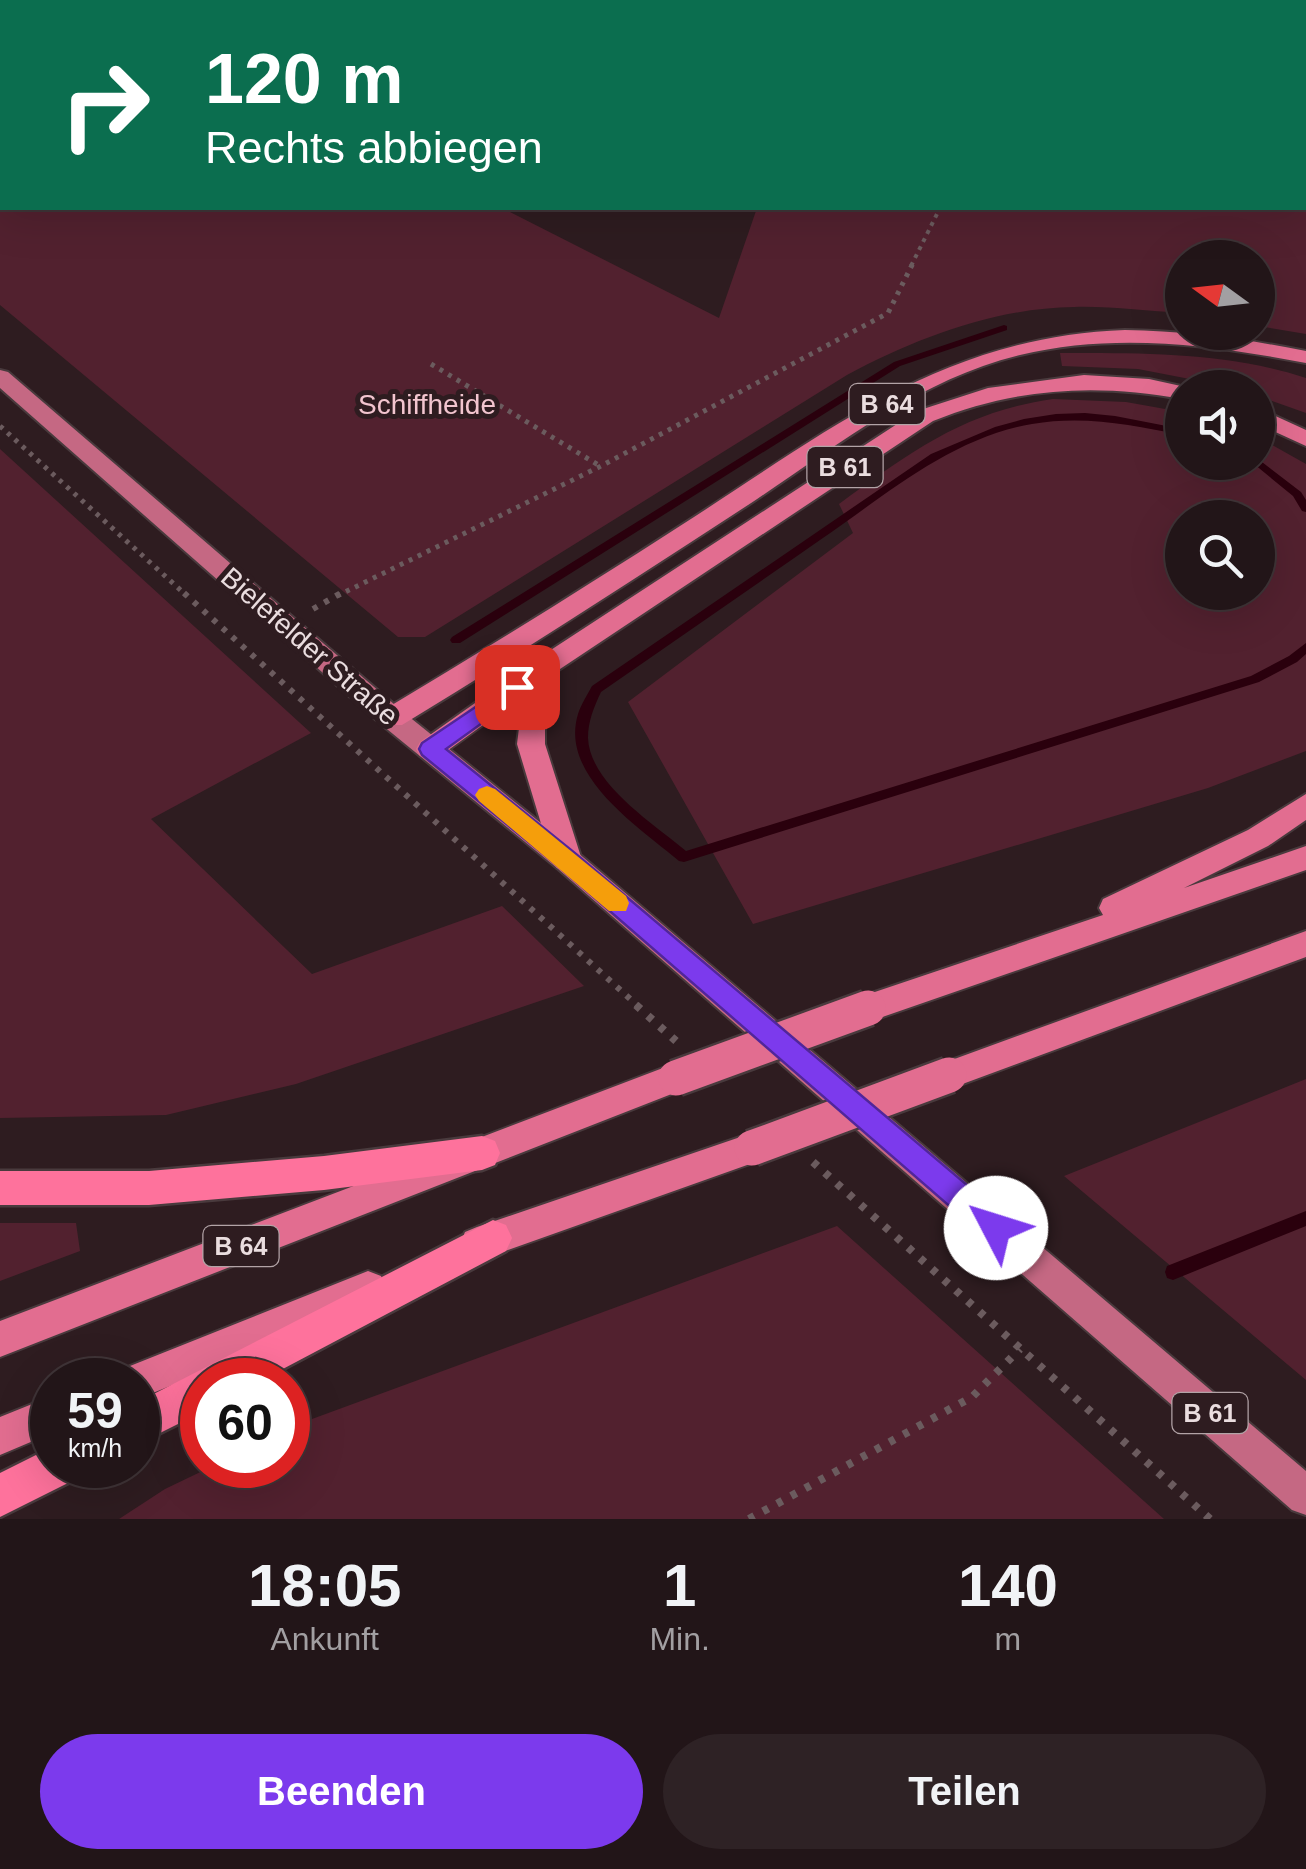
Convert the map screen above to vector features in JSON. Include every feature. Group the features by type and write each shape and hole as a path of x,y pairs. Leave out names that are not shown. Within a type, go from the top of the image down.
{"highway":[{"name":"B 64","path":"392,718 525,638 890,402 952,371 1017,349 1124,337 1200,339 1306,357"},
{"name":"B 61","path":"546,666 890,436 960,401 1012,387 1067,381 1131,383 1165,389"},
{"path":"1275,424 1306,439"},
{"path":"430,749 546,666"},
{"path":"546,666 532,709 530,744 567,860"},
{"path":"1007,960 1258,838 1306,805"},
{"name":"B 64","path":"0,1339 482,1153 684,1066 868,1008 1306,858"},
{"path":"160,1372 493,1238 752,1148 1306,944"},
{"path":"0,1188 149,1188 324,1173 482,1153"},
{"path":"264,1358 493,1238"},
{"path":"0,1436 30,1424"},
{"path":"0,1496 30,1480"}],"main road":[{"name":"Bielefelder Straße","path":"0,377 392,718 567,860 1306,1496"}],"path":[{"path":"286,624 382,571 602,466 888,313 939,210"},
{"path":"431,364 602,466"},
{"path":"0,426 684,1066"},
{"path":"809,1159 1210,1519"},
{"path":"749,1519 972,1397 1020,1348"}],"green space":[{"name":"Schiffheide","path":"0,210 506,210 719,318 756,210 1306,210 1306,334 1275,329 1275,240 1165,240 1165,312 1101,307 1044,309 986,319 928,337 847,375 425,637 398,637 0,305"},
{"path":"1060,353 1184,356 1246,363 1276,369 1306,378 1306,413 1275,402 1275,370 1165,370 1165,374 1138,369 1062,366"},
{"path":"1053,399 1126,402 1165,409 1165,480 1275,480 1275,447 1306,464 1306,751 1208,788 753,924 628,702 853,533 839,504 939,437 992,414"},
{"path":"0,449 311,733 151,819 312,974 502,906 584,986 296,1084 166,1115 0,1118"},
{"path":"1306,1079 1306,1380 1064,1176"},
{"path":"0,1223 76,1223 80,1251 0,1281"},
{"path":"837,1226 1164,1519 119,1519 180,1482 180,1488 310,1488 312,1419"}],"waterway":[{"path":"456,640 897,364 1004,328"},
{"path":"1165,428 1115,419 1056,417 999,429 935,456 596,689 584,716 582,741 589,764 620,804 684,857 1255,679 1293,659 1306,647"},
{"path":"1275,476 1297,494 1306,508"},
{"path":"1173,1272 1306,1218"}],"slow traffic":[{"path":"487,795 617,903"}],"route":[{"path":"517,687 430,749 567,860 996,1228"}]}
